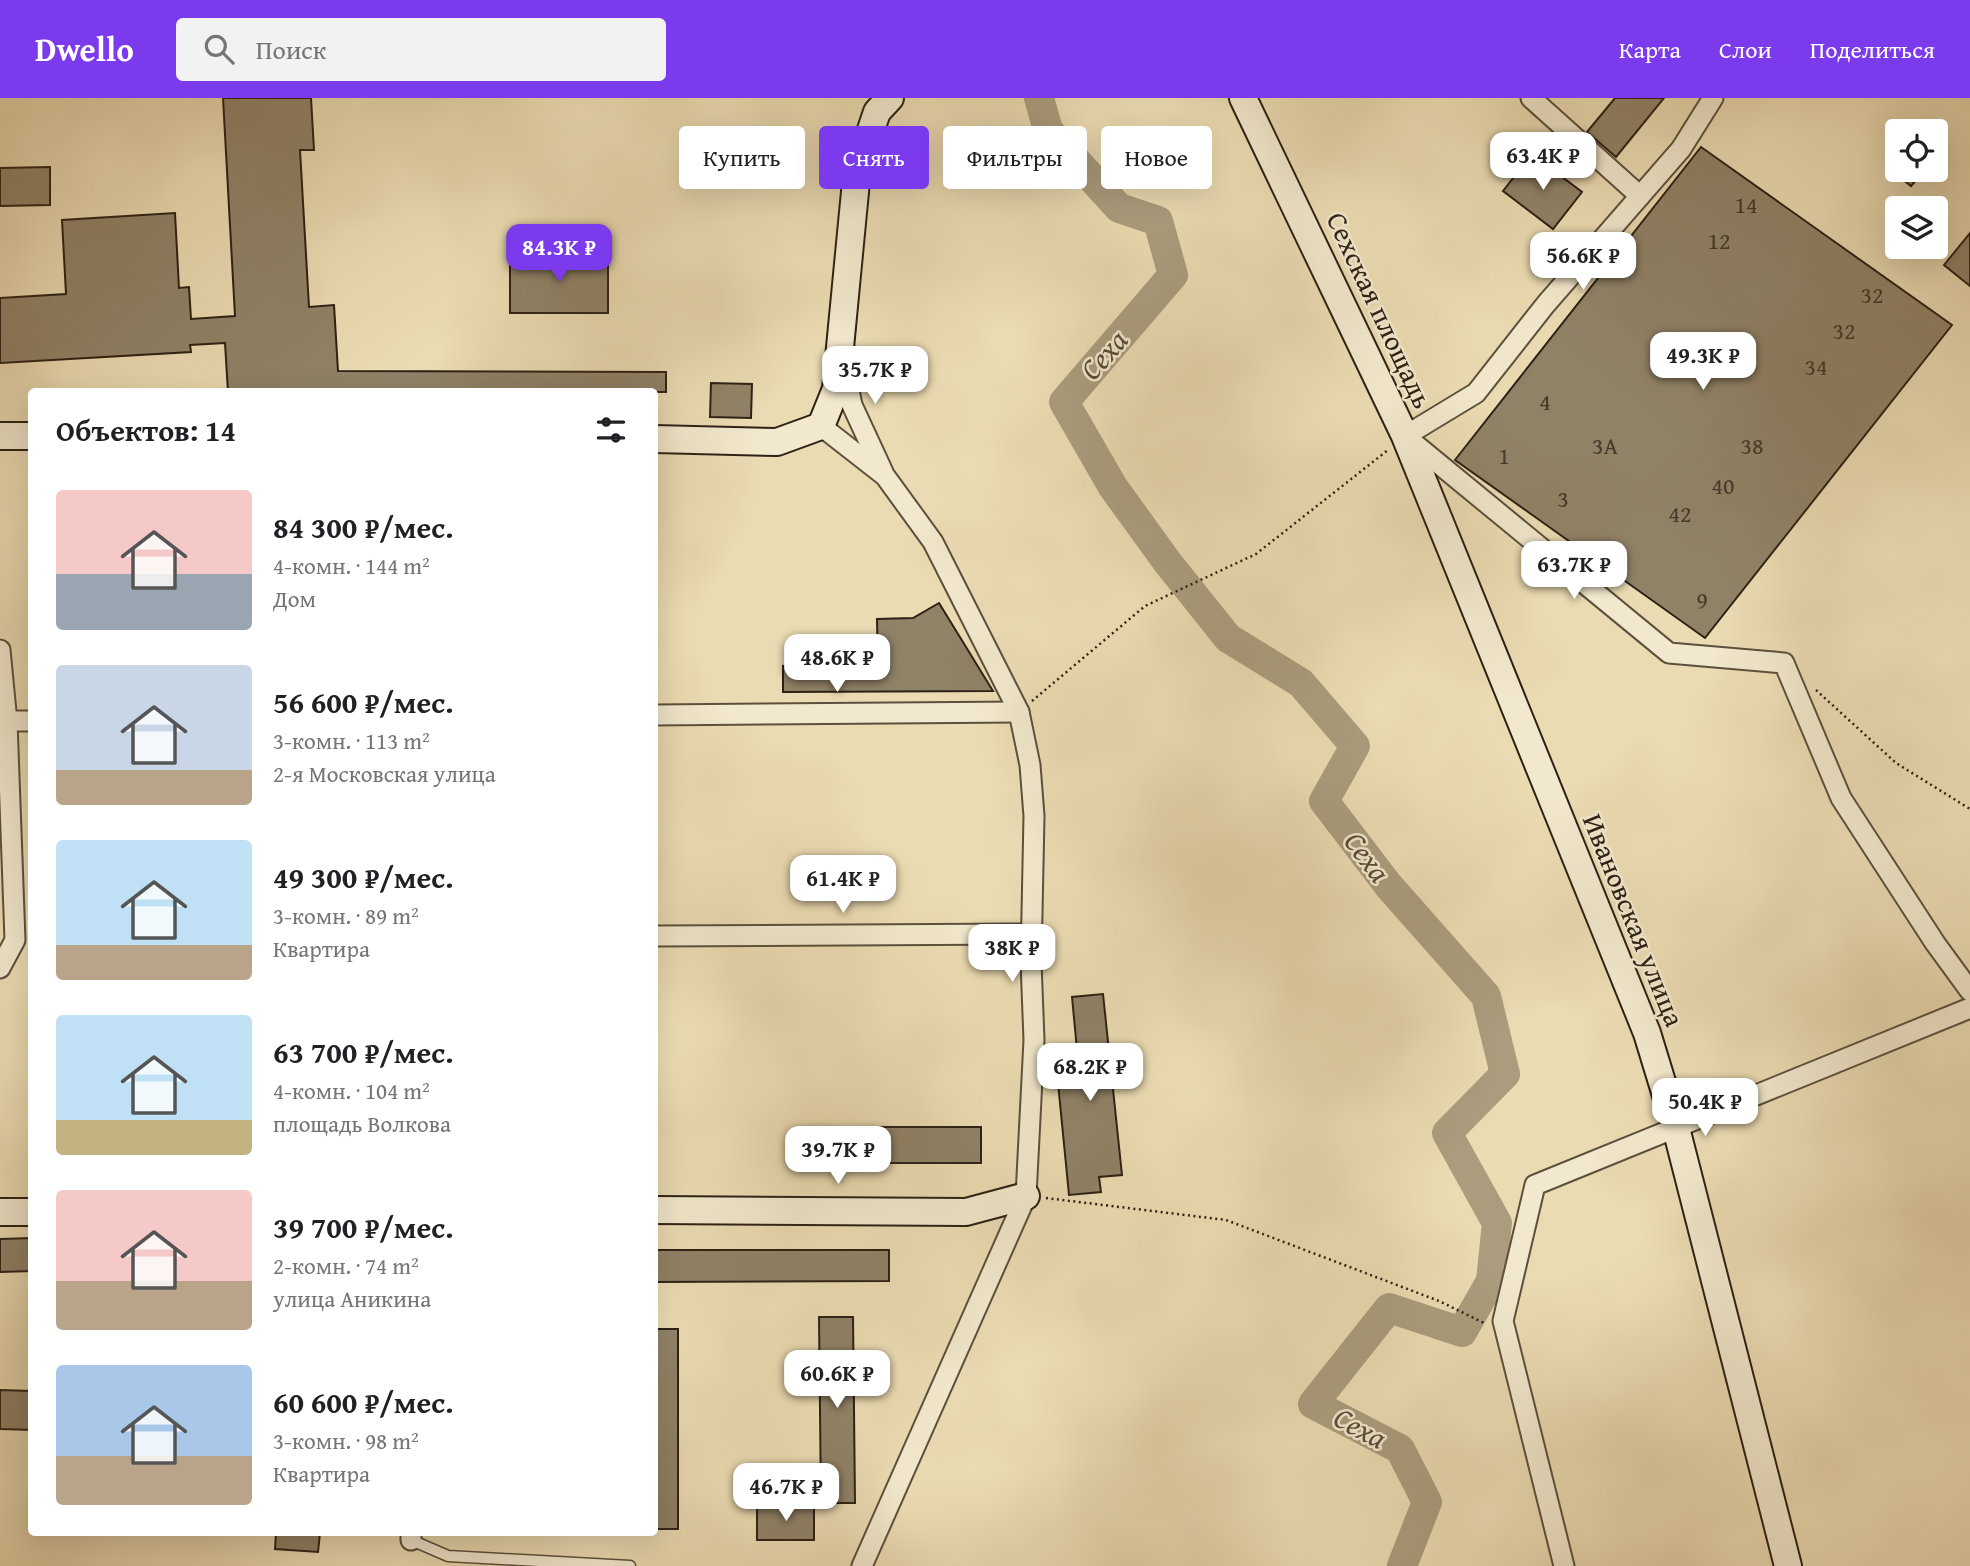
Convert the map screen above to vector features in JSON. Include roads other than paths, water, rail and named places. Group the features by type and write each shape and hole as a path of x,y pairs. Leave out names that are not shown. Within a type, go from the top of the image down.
{"street":[{"path":"658,439 777,442 821,426 836,389 857,171 877,112 890,98"},
{"name":"Сехская площадь","path":"1243,98 1405,436"},
{"path":"1531,98 1640,196"},
{"path":"1713,98 1681,149 1545,304 1476,393 1405,436 1669,653 1784,663 1841,798 1935,943 1970,991"},
{"path":"840,344 852,405 885,476 933,542 1019,712 1030,765 1034,817 1034,1040 1026,1196 862,1566"},
{"path":"821,426 885,476"},
{"path":"0,436 28,436"},
{"name":"Ивановская улица","path":"1405,436 1647,1033 1676,1128 1788,1566"},
{"path":"0,650 15,940 0,968"},
{"path":"658,715 1019,712"},
{"path":"3,722 28,721"},
{"path":"658,936 1032,934"},
{"path":"1564,1566 1494,1322 1535,1185 1970,1007"},
{"path":"658,1210 965,1212 1026,1196"},
{"path":"0,1212 28,1212"}],"lane":[{"path":"411,1537 448,1556 630,1566"}],"waterway":[{"name":"Сеха","path":"1039,98 1048,130 1119,208 1158,221 1173,275 1064,402 1113,487 1168,563 1228,638 1301,683 1355,746 1324,801 1388,885 1486,996 1505,1074 1447,1133 1497,1223 1491,1281 1462,1332 1389,1308 1313,1404 1400,1449 1427,1502 1402,1566"}]}
